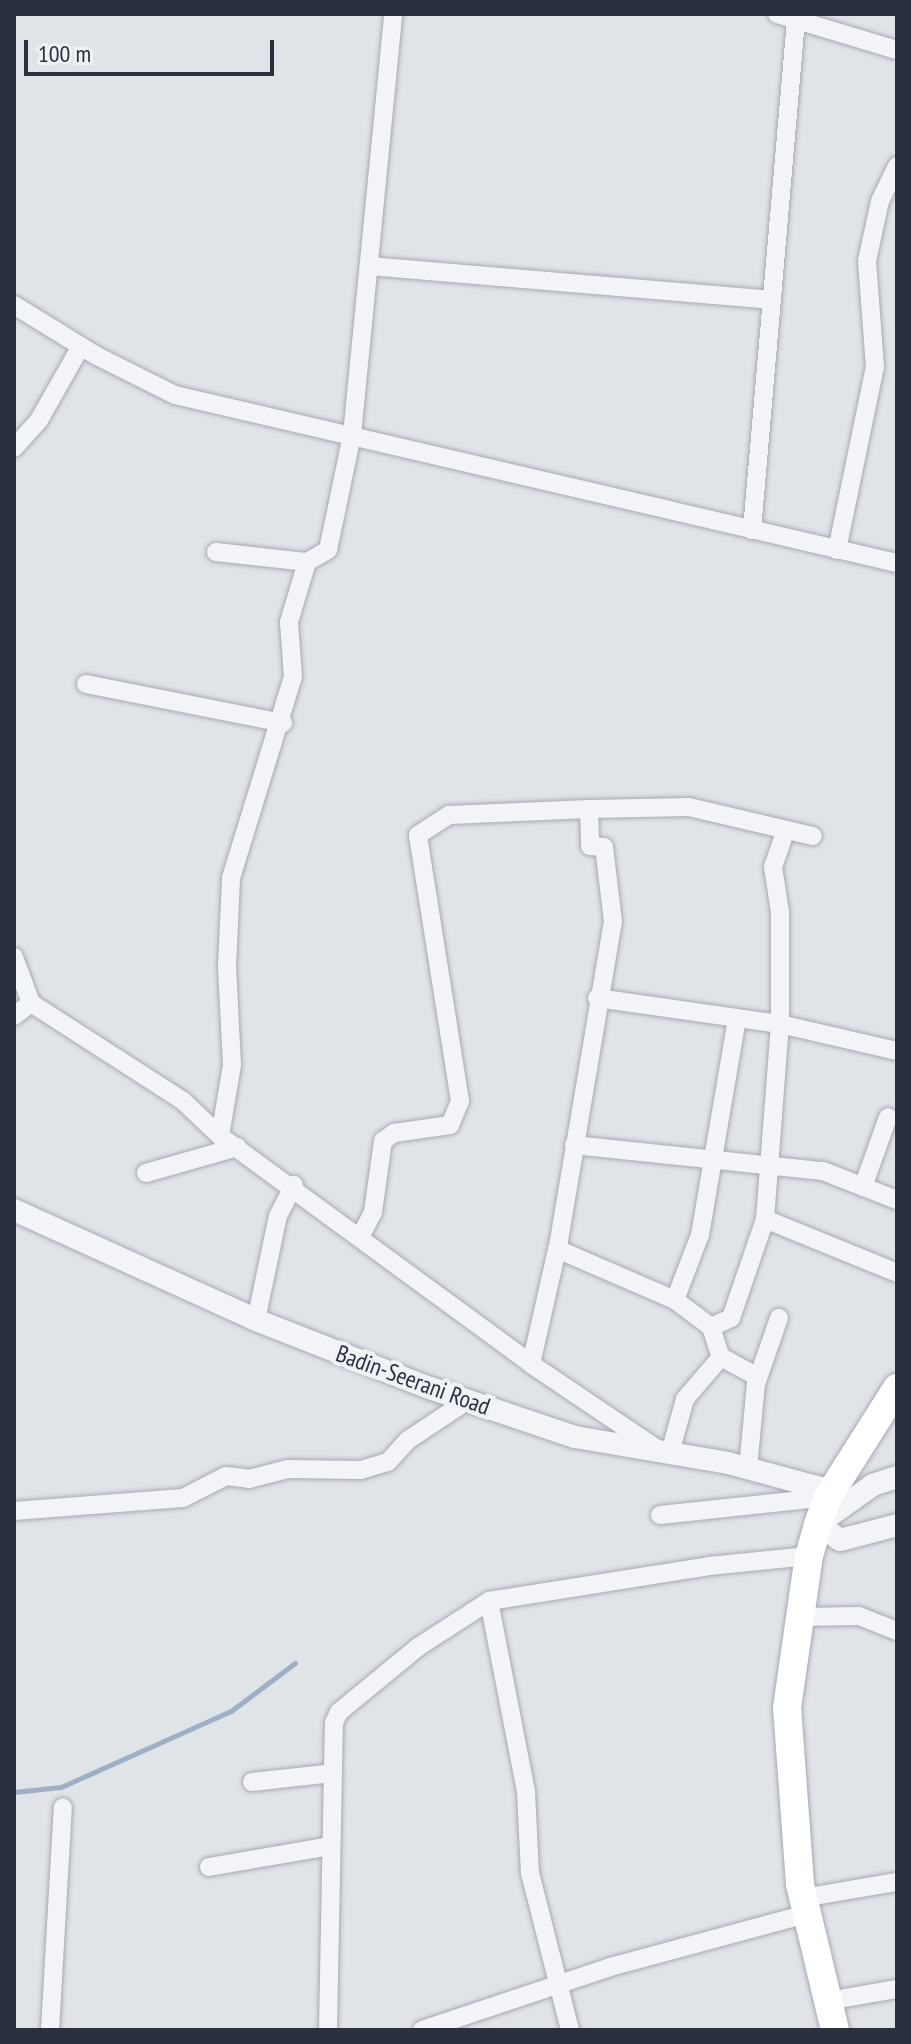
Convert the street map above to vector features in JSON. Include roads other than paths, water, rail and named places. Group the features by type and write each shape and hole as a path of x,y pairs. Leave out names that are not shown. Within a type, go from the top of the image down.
{"main road":[{"path":"835,2030 805,1906 787,1708 809,1556 818,1524 830,1494 897,1388"}],"street":[{"path":"216,552 307,562 328,550 352,435 393,14"},
{"path":"777,14 796,20 821,20 897,50"},
{"path":"752,530 796,20"},
{"path":"837,550 875,367 867,261 880,201 897,166"},
{"path":"369,266 771,300"},
{"path":"18,313 175,395 897,563"},
{"path":"14,448 39,420 81,346"},
{"path":"220,1136 232,1065 227,967 231,878 283,723 293,677 289,622 307,562"},
{"path":"86,684 283,723"},
{"path":"361,1235 373,1212 383,1141 394,1133 450,1125 460,1101 418,835 449,815 689,807 813,836"},
{"path":"531,1364 557,1249 597,998 613,921 604,847 590,846 589,809"},
{"path":"711,1327 731,1318 765,1219 780,1024 780,912 773,867 786,830"},
{"path":"14,957 31,1003 183,1101 220,1136 294,1185 531,1364 664,1451 685,1399 721,1357"},
{"path":"597,998 780,1024 897,1051"},
{"path":"14,1016 31,1003"},
{"path":"675,1300 700,1235 737,1018"},
{"path":"863,1187 888,1117"},
{"path":"574,1145 823,1171 897,1200"},
{"path":"146,1173 237,1147"},
{"path":"256,1320 278,1216 294,1185"},
{"name":"Badin-Seerani Road","path":"14,1210 256,1320 467,1401 575,1437 748,1468 830,1494"},
{"path":"765,1219 897,1273"},
{"path":"557,1249 675,1300 711,1327 721,1357 758,1377"},
{"path":"748,1468 758,1377 779,1318"},
{"path":"14,1511 183,1498 226,1476 249,1479 288,1469 361,1470 388,1462 408,1440 467,1401"},
{"path":"897,1477 873,1485 818,1524 840,1540 897,1525"},
{"path":"660,1515 830,1494"},
{"path":"328,2030 333,1773 339,1712 418,1647 489,1601 709,1566 809,1556"},
{"path":"489,1601 526,1792 530,1873 570,2030"},
{"path":"799,1617 859,1616 897,1631"},
{"path":"252,1782 333,1773"},
{"path":"50,2030 63,1807"},
{"path":"209,1867 331,1846"},
{"path":"422,2030 805,1906 897,1882"},
{"path":"828,2001 897,1989"}],"waterway":[{"path":"14,1792 61,1787 231,1711 295,1663"}]}
